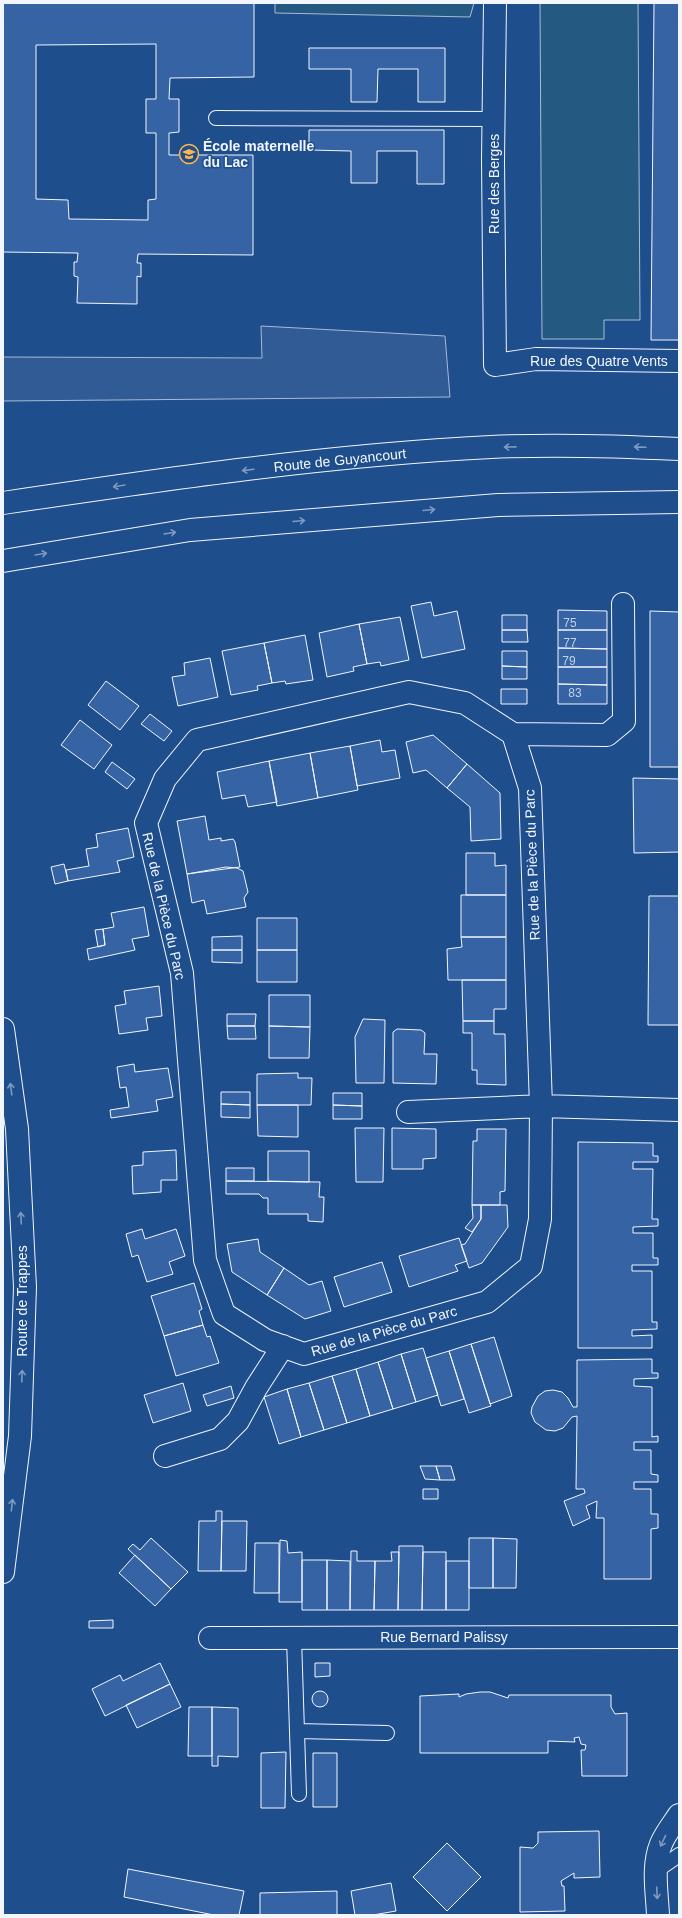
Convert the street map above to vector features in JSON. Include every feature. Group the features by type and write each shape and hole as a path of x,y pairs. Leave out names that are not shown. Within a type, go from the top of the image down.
{"street":[{"name":"Rue des Berges","path":"495,3 495,365"},
{"name":"Rue des Quatre Vents","path":"495,365 536,359 679,361"},
{"name":"Route de Guyancourt","path":"3,504 170,478 371,456 492,447 599,446 679,449"},
{"path":"3,561 190,530 498,505 679,502"},
{"path":"513,734 607,735 624,721 623,604"},
{"name":"Rue de la Pièce du Parc","path":"409,692 465,703 513,734 530,788 541,1106 540,1219 531,1266 487,1302 304,1354 266,1340 224,1314 205,1260 182,973 146,823 165,779 197,740 409,692"},
{"name":"Route de Trappes","path":"3,1029 17,1129 25,1288 20,1436 3,1572"},
{"path":"408,1112 541,1106 679,1110"},
{"path":"165,1456 220,1439 238,1422 256,1388 283,1346"},
{"name":"Rue Bernard Palissy","path":"210,1638 679,1637"},
{"path":"658,1915 656,1871 660,1845 679,1815"}],"lane":[{"path":"216,118 494,119"},
{"path":"294,1638 299,1794"},
{"path":"297,1731 387,1733"},
{"path":"656,1871 679,1855"}],"shaded area":[{"path":"275,3 474,3 470,17 275,13"},
{"path":"540,3 638,3 640,320 604,320 604,339 542,339"},
{"path":"261,326 445,336 450,397 3,401 3,357 262,358"}],"building":[{"path":"3,3 254,3 254,77 170,78 169,99 179,99 179,132 169,133 169,155 253,155 253,255 138,254 137,263 141,263 141,277 137,276 137,304 77,303 78,277 74,276 74,262 77,262 78,253 3,252","holes":["156,44 156,99 146,99 146,133 156,133 156,199 148,200 148,220 69,219 68,200 36,199 36,45"]},
{"path":"654,3 679,3 679,340 651,340"},
{"path":"309,48 445,48 445,102 418,102 418,69 378,69 377,102 351,102 351,69 309,69"},
{"path":"309,130 444,130 444,184 417,184 417,151 377,151 377,183 351,183 351,151 309,150"},
{"path":"431,602 434,616 457,611 465,649 422,658 411,606"},
{"path":"558,610 607,611 607,630 558,630"},
{"path":"650,611 679,612 679,767 650,767"},
{"path":"502,615 527,615 527,630 502,630"},
{"path":"400,617 409,660 381,666 380,662 367,664 359,624"},
{"path":"359,624 367,664 353,667 354,671 327,677 319,633"},
{"path":"502,630 527,630 528,642 502,642"},
{"path":"558,630 607,630 607,649 558,648"},
{"path":"305,635 313,680 286,684 285,681 272,683 264,643"},
{"path":"264,643 272,683 257,686 258,690 231,695 222,651"},
{"path":"558,648 607,649 607,667 558,667"},
{"path":"502,651 527,651 527,667 502,666"},
{"path":"210,658 218,697 178,706 172,677 185,675 184,663"},
{"path":"502,666 527,667 527,679 502,679"},
{"path":"558,667 607,667 607,685 558,684"},
{"path":"106,681 139,706 120,730 88,705"},
{"path":"558,684 607,685 607,704 558,704"},
{"path":"501,689 527,689 527,704 501,704"},
{"path":"150,714 172,731 164,741 141,724"},
{"path":"80,720 112,745 94,769 61,745"},
{"path":"433,735 467,764 447,788 426,770 413,773 406,742"},
{"path":"380,740 382,752 395,750 400,778 357,786 350,746"},
{"path":"350,746 358,790 318,798 310,753"},
{"path":"310,753 318,798 277,806 269,761"},
{"path":"269,761 277,802 248,807 245,795 222,799 217,772"},
{"path":"112,762 135,779 127,789 105,772"},
{"path":"467,764 500,793 501,839 471,841 470,807 447,788"},
{"path":"633,778 679,779 679,852 634,853"},
{"path":"205,816 209,840 221,838 221,841 233,839 235,842 240,867 187,874 177,821"},
{"path":"128,828 134,857 117,861 120,872 68,881 66,870 89,866 86,849 98,847 96,834"},
{"path":"466,853 495,853 495,866 506,865 506,895 466,895"},
{"path":"64,864 68,881 55,884 51,867"},
{"path":"226,867 237,868 243,871 248,892 244,898 246,907 207,914 204,900 192,903 187,874"},
{"path":"461,895 506,895 506,937 461,937"},
{"path":"649,896 679,896 679,1025 648,1025"},
{"path":"144,907 149,936 132,939 135,950 89,960 87,949 105,945 103,929 114,927 111,913"},
{"path":"257,918 297,918 297,950 257,950"},
{"path":"103,929 105,945 98,947 95,930"},
{"path":"242,936 242,950 212,950 212,937"},
{"path":"461,937 506,937 506,980 448,980 447,949 462,947"},
{"path":"212,950 242,950 242,963 212,962"},
{"path":"257,950 297,950 297,982 257,982"},
{"path":"462,980 506,980 506,1009 494,1009 494,1021 463,1021"},
{"path":"159,986 162,1016 146,1018 148,1030 119,1034 115,1006 126,1004 124,991"},
{"path":"269,995 310,995 310,1027 269,1026"},
{"path":"227,1014 256,1014 255,1026 227,1026"},
{"path":"363,1019 385,1020 384,1083 356,1083 355,1037"},
{"path":"463,1021 494,1021 494,1034 505,1034 506,1085 477,1084 477,1070 472,1070 472,1033 463,1033"},
{"path":"227,1026 255,1026 256,1039 228,1039"},
{"path":"269,1026 310,1027 309,1058 269,1058"},
{"path":"397,1029 421,1030 425,1033 424,1054 437,1054 436,1084 393,1083 393,1032"},
{"path":"134,1064 135,1072 168,1068 173,1097 156,1100 158,1111 111,1118 110,1110 129,1107 126,1087 120,1088 117,1067"},
{"path":"298,1073 298,1078 312,1078 311,1105 257,1105 257,1074"},
{"path":"221,1092 250,1092 250,1105 221,1104"},
{"path":"333,1093 362,1093 362,1106 333,1105"},
{"path":"221,1104 250,1105 250,1118 221,1117"},
{"path":"257,1105 298,1105 298,1137 258,1136"},
{"path":"333,1105 362,1106 362,1119 333,1119"},
{"path":"355,1128 384,1128 383,1182 356,1182"},
{"path":"392,1128 436,1129 436,1158 423,1159 423,1169 392,1169"},
{"path":"477,1129 506,1129 505,1191 500,1192 500,1205 472,1205 473,1141 477,1141"},
{"path":"578,1142 653,1143 653,1156 658,1156 658,1162 633,1162 633,1169 653,1169 652,1219 658,1219 658,1226 633,1227 633,1233 653,1233 653,1258 658,1258 658,1265 632,1265 632,1271 652,1271 652,1322 657,1322 657,1329 632,1330 632,1336 652,1335 652,1348 578,1348"},
{"path":"176,1150 177,1180 161,1180 161,1192 133,1194 132,1166 143,1165 143,1152"},
{"path":"268,1151 309,1151 309,1182 268,1181"},
{"path":"226,1168 254,1168 254,1181 226,1181"},
{"path":"226,1181 320,1182 319,1197 324,1197 323,1222 308,1221 308,1214 268,1214 268,1198 263,1198 259,1194 226,1194"},
{"path":"472,1205 481,1205 481,1219 472,1232 465,1228 473,1218"},
{"path":"481,1205 507,1205 508,1227 482,1263 469,1268 461,1245 465,1244 481,1219"},
{"path":"142,1229 145,1239 176,1229 185,1256 169,1262 173,1274 147,1282 138,1255 132,1257 126,1234"},
{"path":"459,1238 467,1261 455,1265 458,1271 409,1287 399,1256"},
{"path":"258,1239 260,1252 284,1268 267,1295 232,1272 227,1244"},
{"path":"382,1262 392,1292 344,1307 334,1277"},
{"path":"284,1268 309,1285 322,1281 331,1311 305,1319 267,1295"},
{"path":"194,1283 202,1309 199,1311 203,1325 164,1336 151,1296"},
{"path":"203,1325 207,1337 210,1336 219,1363 176,1376 164,1336"},
{"path":"494,1337 512,1396 490,1404 471,1344"},
{"path":"471,1344 491,1406 469,1413 449,1351"},
{"path":"423,1348 438,1395 416,1402 401,1354"},
{"path":"449,1351 464,1399 441,1406 426,1358"},
{"path":"401,1354 416,1402 393,1409 378,1362"},
{"path":"652,1359 652,1373 658,1373 658,1378 634,1379 634,1386 652,1387 652,1437 658,1436 658,1442 634,1442 634,1450 651,1450 651,1474 658,1475 658,1482 634,1482 634,1489 651,1489 651,1514 658,1514 658,1528 651,1529 651,1579 604,1579 604,1518 596,1518 597,1501 586,1506 590,1518 573,1526 564,1501 585,1493 584,1489 576,1489 577,1416 572,1417 563,1428 555,1431 546,1430 535,1422 531,1413 532,1407 538,1396 545,1391 553,1390 562,1392 568,1398 573,1407 577,1407 577,1360"},
{"path":"378,1362 393,1409 370,1416 356,1369"},
{"path":"356,1369 370,1416 347,1423 332,1376"},
{"path":"332,1376 347,1423 324,1430 309,1383"},
{"path":"183,1383 191,1411 153,1423 144,1395"},
{"path":"309,1383 324,1430 301,1437 287,1389"},
{"path":"231,1386 234,1398 207,1406 203,1395"},
{"path":"287,1389 301,1437 279,1444 264,1397"},
{"path":"420,1466 436,1466 440,1480 425,1479"},
{"path":"436,1466 451,1466 455,1480 440,1480"},
{"path":"423,1489 438,1489 438,1499 423,1499"},
{"path":"216,1511 222,1511 221,1571 198,1571 199,1521 216,1521"},
{"path":"222,1521 247,1521 246,1571 221,1571"},
{"path":"151,1538 188,1572 171,1589 128,1549 133,1544 140,1550"},
{"path":"469,1538 493,1538 493,1588 469,1588"},
{"path":"493,1538 517,1539 516,1588 493,1588"},
{"path":"280,1540 287,1541 288,1553 302,1552 302,1602 279,1602"},
{"path":"255,1543 279,1543 279,1593 254,1593"},
{"path":"399,1546 423,1546 422,1610 398,1610"},
{"path":"351,1551 357,1551 357,1561 375,1561 374,1610 350,1610"},
{"path":"391,1552 399,1552 398,1610 374,1610 375,1561 392,1561"},
{"path":"423,1552 446,1552 446,1610 422,1610"},
{"path":"135,1555 171,1589 155,1606 119,1573"},
{"path":"302,1560 327,1560 327,1610 302,1610"},
{"path":"327,1560 350,1561 350,1610 327,1610"},
{"path":"446,1561 469,1561 469,1610 446,1610"},
{"path":"113,1620 113,1628 89,1628 89,1621"},
{"path":"160,1663 170,1684 105,1716 92,1689 120,1675 123,1681"},
{"path":"315,1663 330,1663 330,1676 315,1677"},
{"path":"170,1684 181,1707 137,1728 126,1705"},
{"path":"317,1691 323,1691 328,1696 326,1705 323,1707 317,1707 312,1702 312,1696"},
{"path":"490,1692 508,1698 509,1695 611,1695 611,1707 615,1714 627,1713 627,1776 582,1776 581,1750 585,1750 586,1745 581,1744 579,1737 574,1738 575,1742 548,1741 548,1753 420,1753 420,1696 459,1694 459,1697 466,1694"},
{"path":"189,1707 212,1707 212,1756 188,1756"},
{"path":"212,1707 238,1708 238,1757 218,1756 218,1766 212,1766"},
{"path":"286,1752 285,1808 261,1808 261,1753"},
{"path":"313,1753 337,1753 337,1807 313,1807"},
{"path":"599,1831 600,1877 574,1878 574,1873 561,1881 562,1886 564,1886 565,1911 520,1912 520,1847 533,1848 538,1843 538,1832"},
{"path":"447,1843 481,1877 447,1911 413,1877"},
{"path":"128,1869 244,1891 239,1915 214,1915 124,1897"},
{"path":"391,1883 396,1911 373,1915 355,1915 351,1891"},
{"path":"337,1891 337,1915 260,1915 260,1893"}],"place":[{"name":"École maternelle du Lac","path":"189,154"}]}
